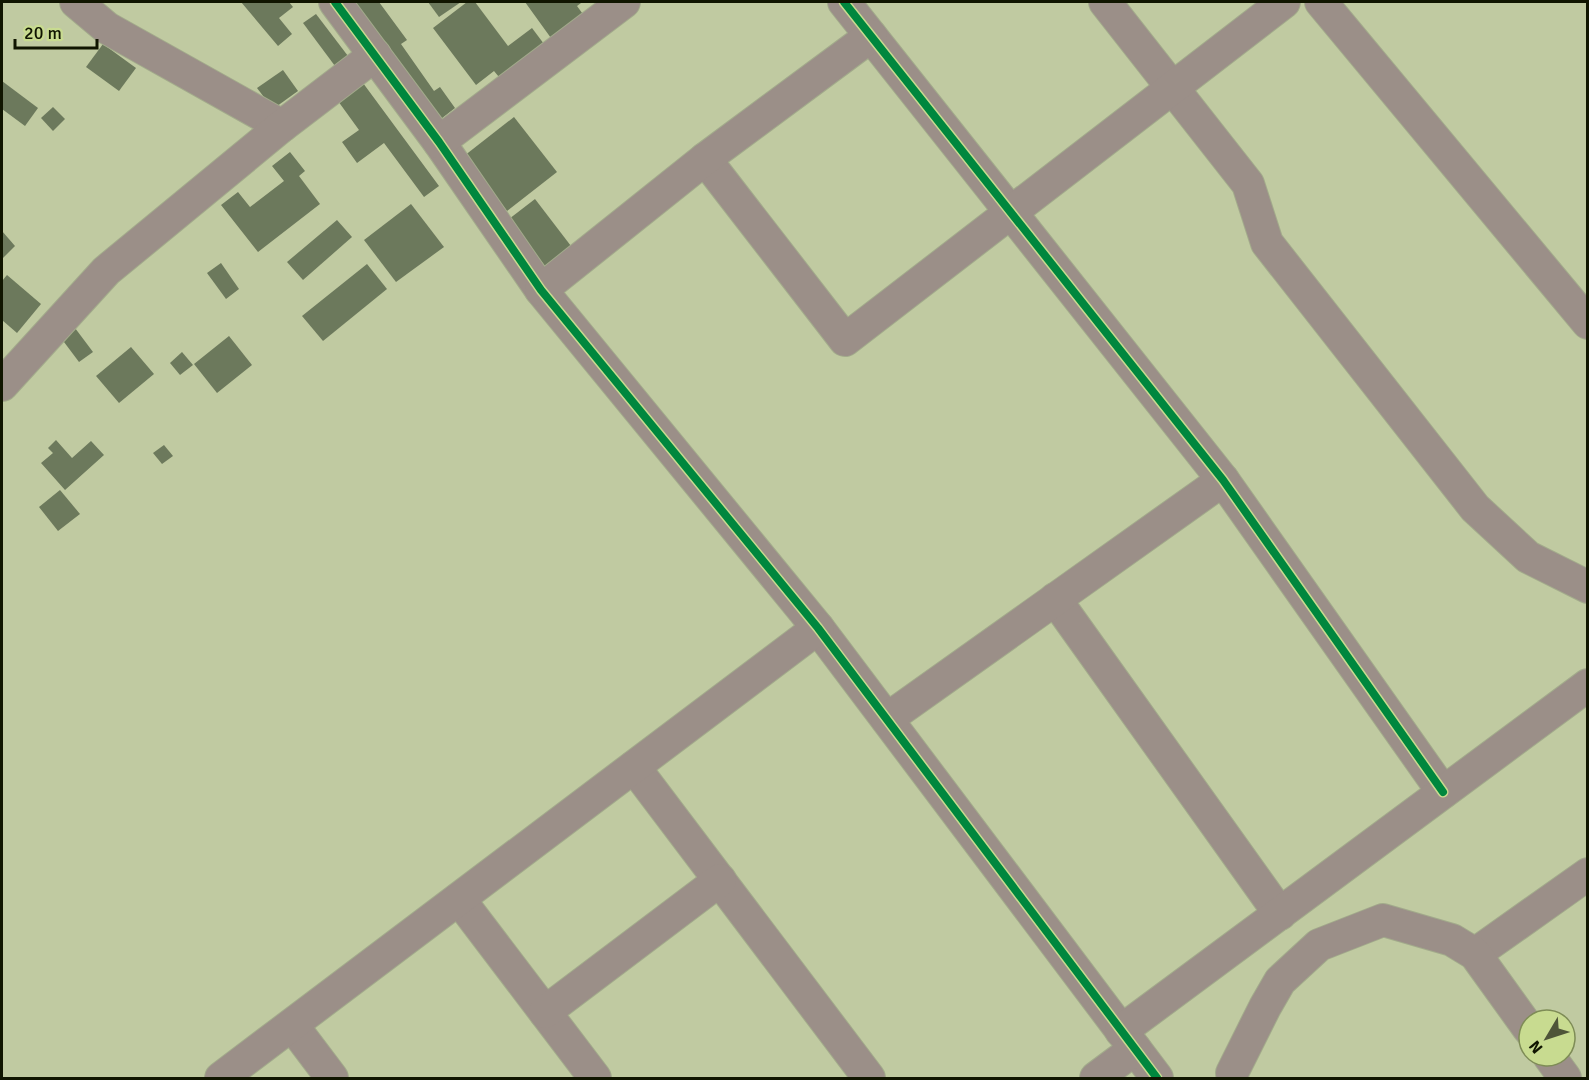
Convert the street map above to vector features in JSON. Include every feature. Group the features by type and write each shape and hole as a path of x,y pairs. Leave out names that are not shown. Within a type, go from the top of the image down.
{"street":[{"path":"76,2 107,28 282,126"},
{"path":"335,2 439,142 541,290 818,628 1157,1078"},
{"path":"439,142 624,2"},
{"path":"844,2 1223,480 1443,792"},
{"path":"1106,2 1248,184 1267,243 1475,508 1528,557 1587,587"},
{"path":"705,159 845,340 1284,2"},
{"path":"1321,2 1587,323"},
{"path":"541,290 705,159 872,36"},
{"path":"2,386 106,271 282,126 375,56"},
{"path":"887,719 1223,480"},
{"path":"1055,599 1280,914"},
{"path":"221,1078 818,628"},
{"path":"1096,1078 1128,1040 1280,914 1587,685"},
{"path":"634,767 869,1078"},
{"path":"1475,954 1587,874"},
{"path":"545,1012 720,880"},
{"path":"459,899 595,1078"},
{"path":"1230,1077 1280,981 1319,945 1383,920 1452,940 1475,954 1517,1012"},
{"path":"292,1025 332,1078"}],"building":[{"path":"241,2 289,2 293,7 279,18 292,34 278,46"},
{"path":"351,2 379,2 407,40 401,44 434,91 440,87 455,108 437,122"},
{"path":"428,2 461,2 439,17"},
{"path":"467,2 475,2 508,46 532,28 544,44 499,77 494,71 476,85 433,28"},
{"path":"525,2 580,2 577,6 585,17 556,45"},
{"path":"316,14 348,56 335,66 303,23"},
{"path":"103,44 136,68 119,91 86,67"},
{"path":"283,70 298,91 273,109 257,88"},
{"path":"2,81 38,108 25,126 2,109"},
{"path":"363,83 439,186 424,197 384,143 357,163 342,142 359,130 338,101"},
{"path":"53,107 65,119 53,131 41,118"},
{"path":"514,117 557,172 507,211 464,156"},
{"path":"290,152 305,171 299,176 320,204 258,252 221,205 238,192 250,207 284,181 272,166"},
{"path":"535,199 571,246 545,266 509,219"},
{"path":"411,204 444,247 396,282 364,240"},
{"path":"337,220 352,237 303,280 287,262"},
{"path":"2,231 15,246 2,259"},
{"path":"221,263 239,289 226,299 207,273"},
{"path":"367,264 387,289 323,341 302,316"},
{"path":"7,275 41,304 17,333 2,320 2,281"},
{"path":"72,324 93,352 79,362 58,334"},
{"path":"229,336 252,365 217,393 194,364"},
{"path":"131,347 154,374 119,403 96,376"},
{"path":"182,352 193,365 180,375 170,363"},
{"path":"56,440 72,458 91,441 104,455 65,490 41,463 53,453 48,448"},
{"path":"164,445 173,456 162,464 153,453"},
{"path":"60,490 80,514 58,531 39,507"}],"cycle path":[{"path":"335,2 439,142 541,290 818,628 1157,1078"},
{"path":"844,2 1223,480 1443,792"}]}
